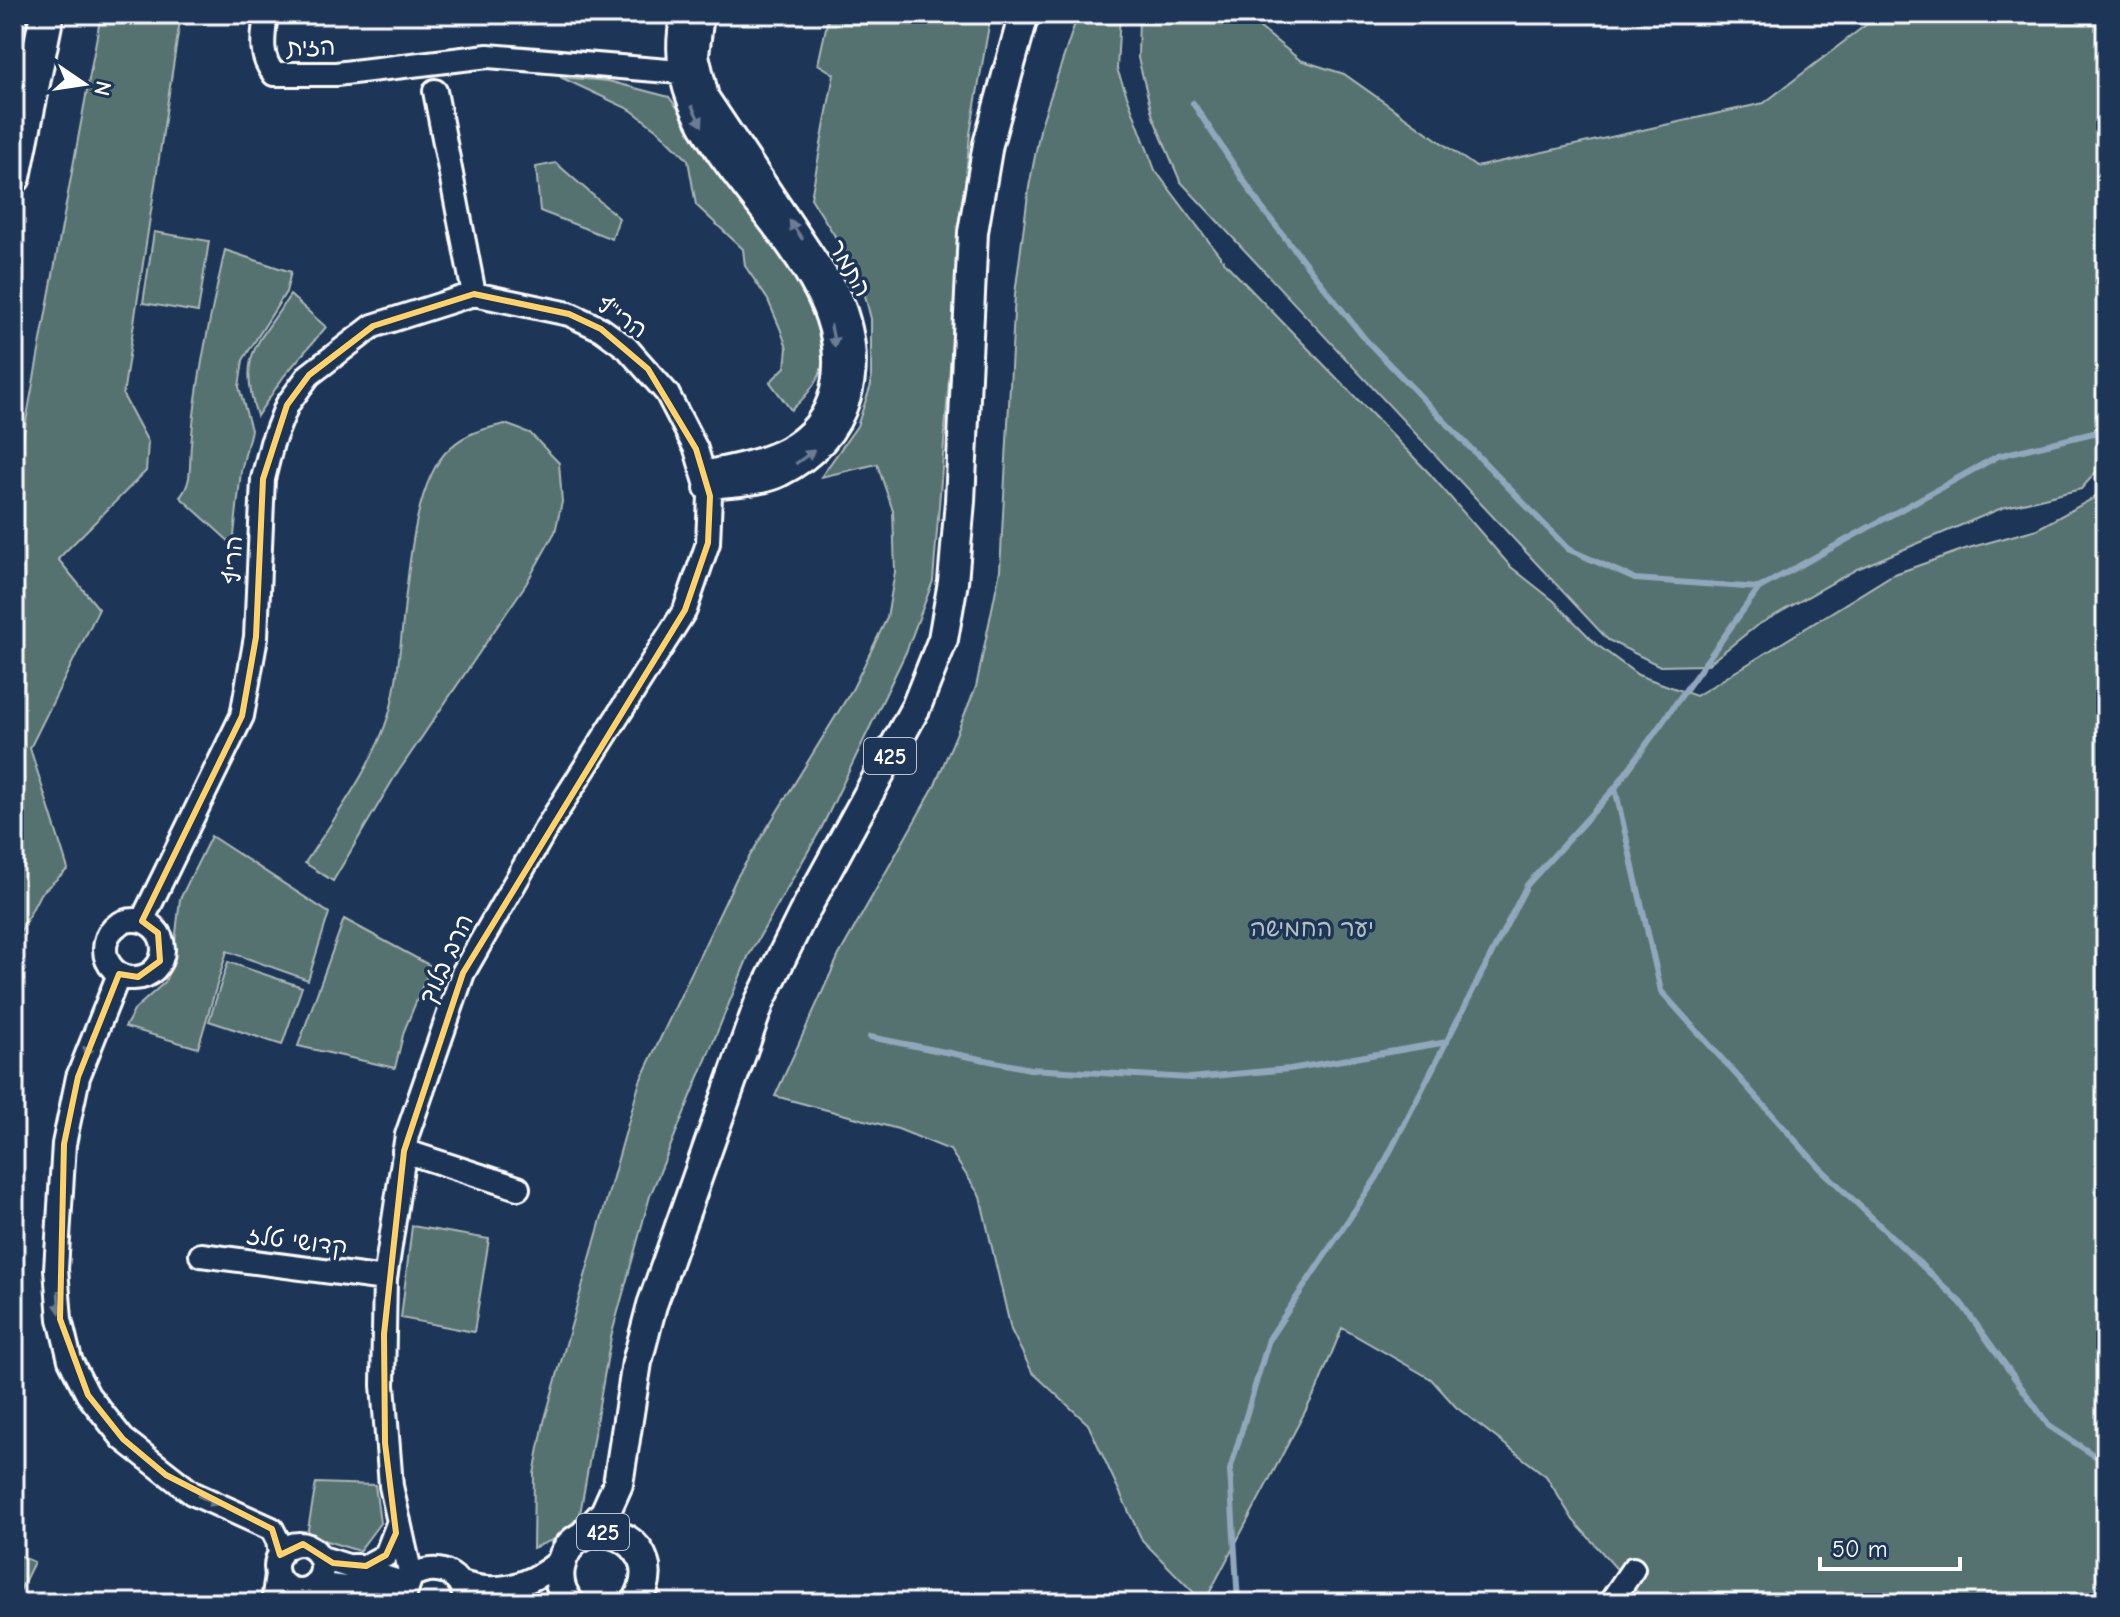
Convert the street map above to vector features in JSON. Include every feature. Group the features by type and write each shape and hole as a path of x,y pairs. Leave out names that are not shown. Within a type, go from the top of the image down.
{"highway":[{"path":"14,150 35,14"},
{"path":"14,177 47,14"}],"main road":[{"name":"425","path":"570,1603 560,1585 563,1558 612,1501 637,1362 652,1305 743,1044 785,948 916,707 943,639 953,582 960,501 973,232 988,144 1024,14"},
{"name":"425","path":"621,1463 626,1526 644,1562 640,1599"},
{"name":"425","path":"582,1537 606,1532 628,1540 637,1549"}],"street":[{"name":"הזית","path":"266,14 262,42 265,63 274,74 312,74 488,56 689,70"},
{"name":"התמר","path":"683,14 679,33 689,70 839,295 851,323 855,352 846,408 832,434 814,452 777,476 704,480"},
{"name":"התמר","path":"689,70 702,14"},
{"path":"435,91 474,294"},
{"name":"הרי\"ף","path":"474,294 569,314 601,329 648,369 667,393 696,449"},
{"name":"הריף","path":"142,921 242,716 256,637 263,479 272,443 287,405 309,375 373,326 474,294"},
{"name":"הרב בלוך","path":"407,1588 385,1443 385,1279 404,1151 463,973 552,819 685,610 708,543 710,496 696,449"},
{"path":"142,921 158,933 162,942 160,961 148,974 138,977 119,974 105,955 108,935 122,922 142,921"},
{"path":"119,974 78,1077 64,1144 56,1269 60,1319 70,1360 88,1395 123,1439 192,1493 272,1529 278,1541 273,1603"},
{"path":"404,1151 518,1188"},
{"name":"קדושי טלז","path":"201,1255 385,1279"},
{"name":"הרב בלוך","path":"397,1511 419,1548 455,1585"},
{"path":"345,1566 366,1566 386,1555 397,1511"},
{"path":"393,1603 360,1590 302,1592 285,1585 278,1564 289,1546 303,1544 319,1557 407,1588 431,1569 455,1585 505,1588 534,1579 563,1558"},
{"path":"302,1592 321,1571 319,1557"},
{"path":"1610,1603 1633,1569"}],"highlighted area":[{"path":"474,294 569,314 601,329 648,369 696,449 710,496 708,543 685,610 463,973 404,1151 384,1334 385,1443 396,1533 386,1555 366,1566 333,1563 303,1544 280,1555 272,1529 166,1475 123,1439 88,1395 60,1319 64,1144 78,1077 119,974 138,977 160,961 158,933 142,921 242,716 256,637 263,479 287,405 309,375 373,326"}],"green space":[{"path":"101,14 181,14 123,395 148,442 146,471 58,559 99,609 30,748 68,869 40,894 14,945 14,487"},
{"path":"829,14 991,14 970,134 933,581 906,652 822,827 748,957 650,1196 611,1337 580,1514 562,1536 533,1548 534,1474 544,1422 640,1081 737,877 853,688 887,618 895,572 893,511 877,464 821,477 857,426 871,385 871,319 860,276 811,198 834,74 818,64"},
{"name":"יער החמישה","path":"1078,14 1120,14 1117,69 1155,170 1226,264 1430,474 1511,567 1554,601 1596,644 1638,675 1696,696 1892,575 1965,549 2037,529 2092,499 2106,486 2106,1603 1647,1603 1573,1520 1546,1476 1456,1407 1431,1379 1342,1328 1317,1389 1204,1603 1142,1540 1088,1424 1032,1372 1011,1330 980,1196 950,1150 898,1129 775,1096 839,955 935,785 976,687 1000,570 1015,294 1029,187 1041,125"},
{"path":"1139,14 1243,14 1300,60 1344,74 1476,167 1764,103 1880,14 2106,14 2106,461 2081,489 2002,508 1857,569 1756,626 1707,665 1660,666 1608,640 1180,181 1153,117 1138,58"},
{"path":"560,77 608,81 669,97 712,154 815,307 821,323 825,351 819,376 791,410 770,382 785,367 787,348 780,328 768,300 745,266 743,249 696,205 688,160 661,133 631,110"},
{"path":"556,163 619,218 612,239 540,211 536,167"},
{"path":"154,232 209,241 198,312 143,303"},
{"path":"225,250 291,272 286,292 243,360 239,387 251,430 241,471 233,545 180,497 189,479 200,371"},
{"path":"290,295 326,327 284,376 257,416 251,395 250,364 260,339"},
{"path":"505,424 530,433 559,463 562,502 555,532 526,584 394,778 333,881 305,863 363,773 389,714 400,650 408,572 422,499 434,470 450,448 469,435"},
{"path":"211,836 329,913 308,980 227,951 198,1048 125,1027 135,1009 165,982 173,959 180,899"},
{"path":"344,919 431,966 404,1031 395,1068 298,1046"},
{"path":"228,962 302,987 282,1045 209,1021"},
{"path":"412,1226 489,1239 474,1332 401,1318"},
{"path":"316,1483 375,1485 380,1523 359,1551 307,1535"},
{"path":"14,1553 34,1562 14,1603"}],"waterway":[{"path":"1193,103 1261,207 1365,339 1568,549 1635,579 1759,588"},
{"path":"1238,1603 1230,1470 1269,1339 1377,1177 1527,885 1615,788 1759,588 1998,456 2106,430"},
{"path":"1615,788 1661,991 1820,1168 1961,1303 2049,1426 2106,1463"},
{"path":"870,1037 1030,1069 1190,1078 1290,1069 1447,1042"}]}
